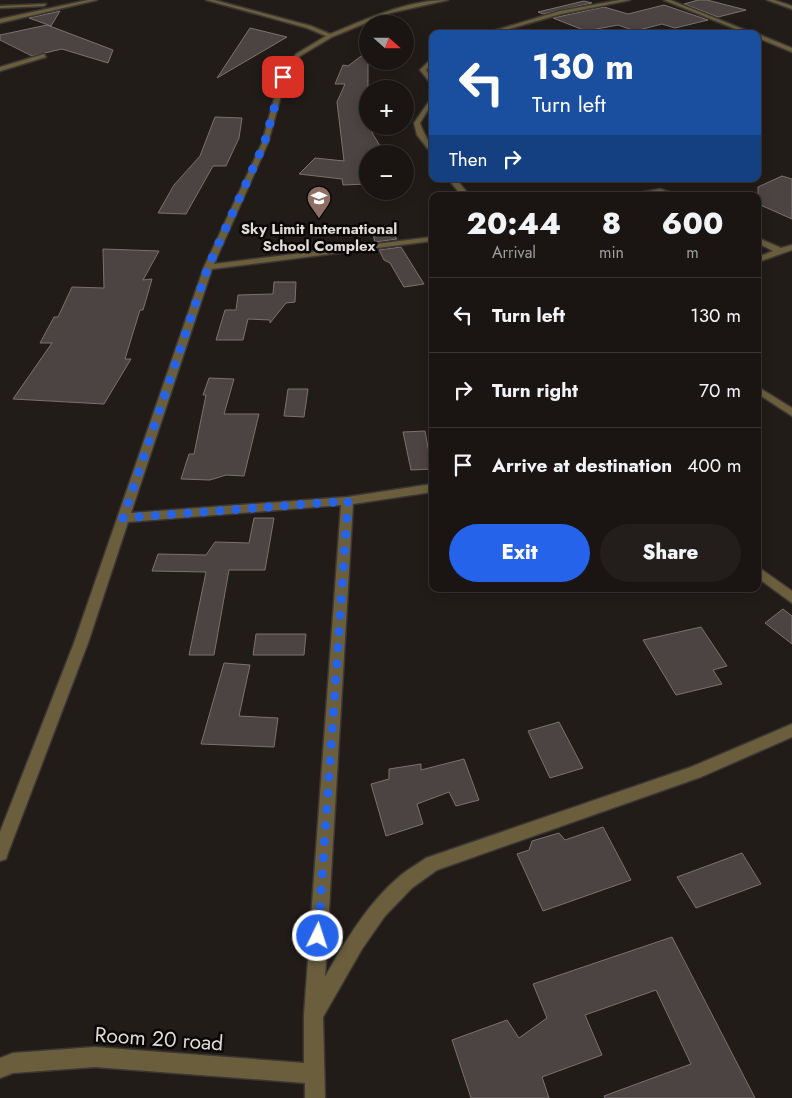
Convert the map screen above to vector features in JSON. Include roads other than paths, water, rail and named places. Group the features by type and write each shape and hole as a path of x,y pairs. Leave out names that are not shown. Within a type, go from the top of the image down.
{"street":[{"path":"0,21 95,0"},
{"path":"208,0 309,27 330,36"},
{"path":"0,853 81,643 208,267 264,144 283,77 298,55 330,36 389,12 446,0"},
{"path":"499,30 560,13 628,0"},
{"path":"666,0 743,30"},
{"path":"769,0 792,8"},
{"path":"0,7 74,4"},
{"path":"761,37 792,50"},
{"path":"0,69 44,56"},
{"path":"429,64 424,70 429,78"},
{"path":"429,104 417,123 420,135 429,148"},
{"path":"454,182 463,192"},
{"path":"208,267 429,239"},
{"path":"761,242 779,252"},
{"path":"761,259 792,247"},
{"path":"761,392 792,413"},
{"path":"123,518 348,501 429,488"},
{"path":"316,1098 313,1015 348,501"},
{"path":"761,574 792,598"},
{"path":"313,1015 360,937 382,906 406,881 432,864 694,772 792,730"},
{"name":"Room 20 road","path":"0,1068 12,1063 95,1057 315,1074"}],"place":[{"name":"Sky Limit International School Complex","path":"319,219"}]}
